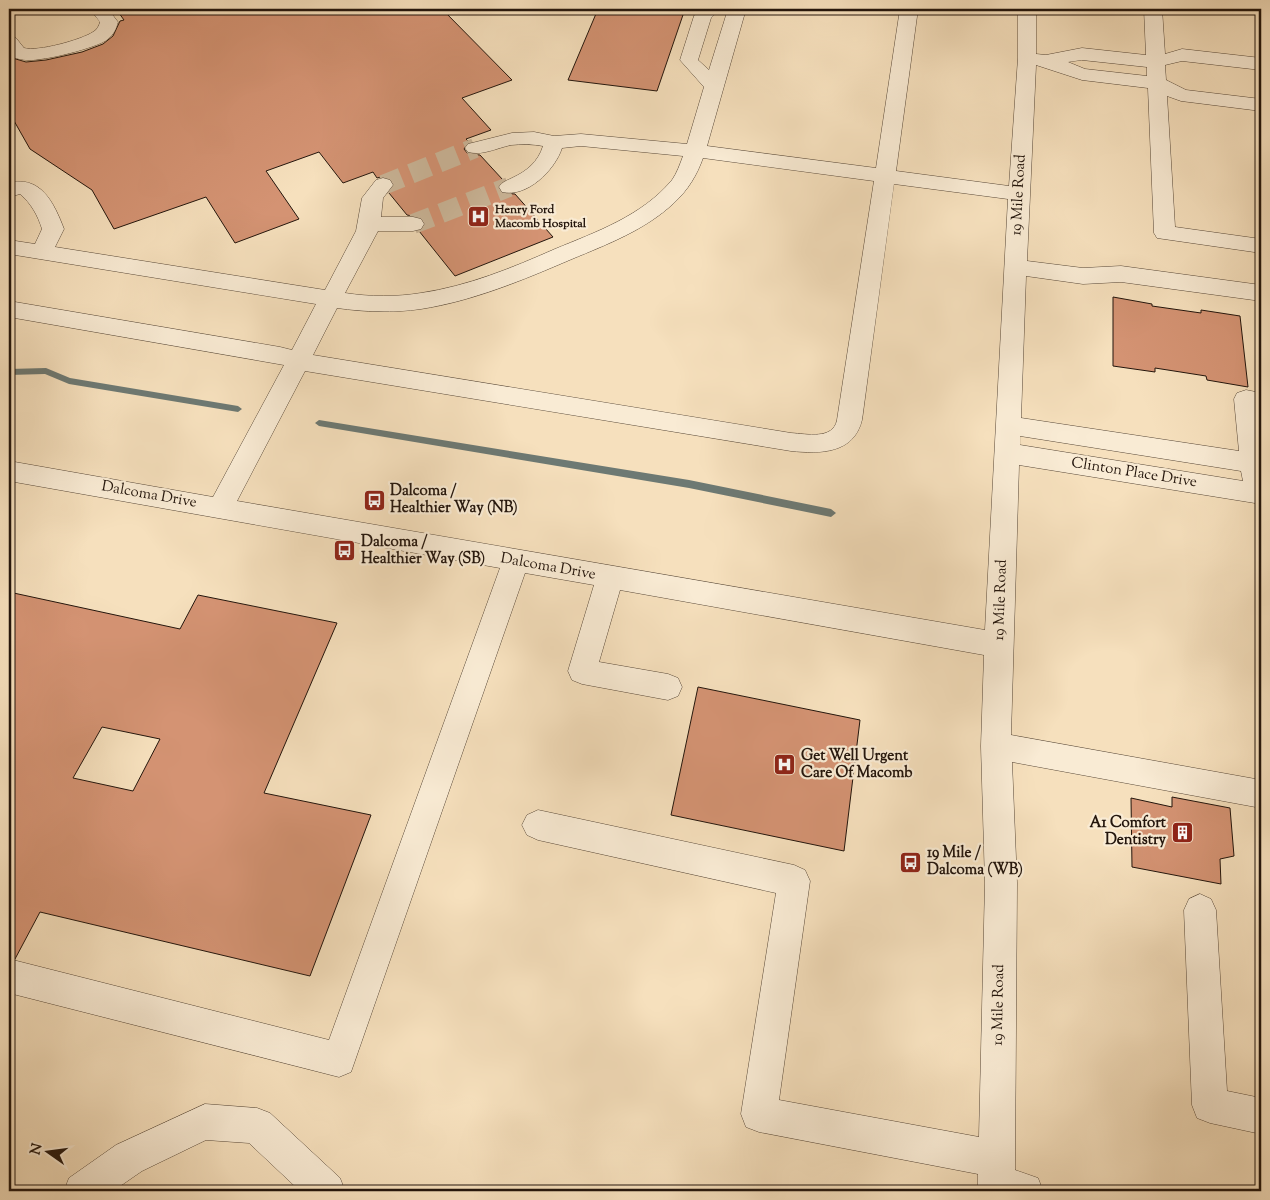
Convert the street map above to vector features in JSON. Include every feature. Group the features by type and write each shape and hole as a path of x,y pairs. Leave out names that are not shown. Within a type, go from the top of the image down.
{"street":[{"path":"9,42 13,50 28,56 100,36 107,30 109,22 100,9"},
{"path":"711,9 703,16 689,60 692,66 706,76 714,86"},
{"path":"9,247 330,300 384,304 419,301 456,294 492,284 602,238 642,217 664,201 680,184 690,166 695,151 738,9"},
{"path":"9,309 280,355 298,361 791,442 815,443 836,439 845,432 851,412 909,9"},
{"name":"19 Mile Road","path":"1003,1181 1001,883 996,746 1019,194 1037,59 1028,9"},
{"path":"1153,9 1165,233 1261,246"},
{"path":"1037,59 1082,74 1157,72 1182,55 1261,64"},
{"path":"1157,72 1181,95 1261,105"},
{"path":"474,148 512,139 534,138 554,142 581,140 695,151 1019,194"},
{"path":"508,187 528,180 543,168 551,154 554,142"},
{"path":"15,182 34,194 51,221 53,229 42,252"},
{"path":"220,508 330,300 347,273 369,224 369,205 373,196 383,185"},
{"path":"369,224 413,224"},
{"path":"1015,267 1083,276 1122,274 1261,293"},
{"path":"1259,494 1257,464 1246,399 1261,402"},
{"name":"Clinton Place Drive","path":"1009,425 1257,464"},
{"name":"Clinton Place Drive","path":"1007,453 1259,494"},
{"name":"Dalcoma Drive","path":"9,470 610,578 999,644"},
{"path":"9,976 339,1060 516,561"},
{"path":"610,578 582,671 668,687"},
{"path":"996,746 1261,794"},
{"path":"538,826 794,881 760,1114 1003,1181"},
{"path":"1200,910 1210,1105 1261,1116"},
{"path":"82,1191 129,1158 205,1122 256,1126 327,1191"}],"building":[{"path":"116,9 442,9 512,80 462,98 491,130 466,139 469,142 464,149 468,154 480,155 503,180 497,186 500,193 515,194 553,237 455,276 419,231 426,225 423,218 407,215 389,193 395,185 392,179 384,176 377,178 373,172 343,183 319,152 266,171 299,219 235,243 206,197 114,229 92,190 30,149 9,112 9,57 26,62 46,60 82,52 103,44 113,36 120,21 124,20"},
{"path":"598,9 685,9 657,91 568,80"},
{"path":"1113,297 1152,304 1152,306 1201,313 1201,310 1240,316 1248,387 1207,380 1206,376 1155,368 1155,372 1113,366"},
{"path":"9,592 180,629 198,595 337,623 264,793 371,815 310,976 40,912 15,959 9,957","holes":["102,727 160,739 133,791 73,778"]},
{"path":"698,687 860,720 844,851 671,815"},
{"name":"A1 Comfort Dentistry","path":"1172,797 1230,808 1234,856 1220,859 1221,884 1132,867 1131,798 1172,807"}],"waterway":[{"path":"9,372 46,371 69,381 238,409"},
{"path":"319,423 689,484 831,513"}],"tunnel":[{"path":"383,185 475,148"},
{"path":"413,224 509,187"}],"place":[{"name":"Henry Ford Macomb Hospital","path":"479,217"},
{"name":"Dalcoma / Healthier Way (NB)","path":"374,500"},
{"name":"Dalcoma / Healthier Way (SB)","path":"345,551"},
{"name":"Get Well Urgent Care Of Macomb","path":"785,765"},
{"name":"A1 Comfort Dentistry","path":"1182,832"},
{"name":"19 Mile / Dalcoma (WB)","path":"911,862"}]}
